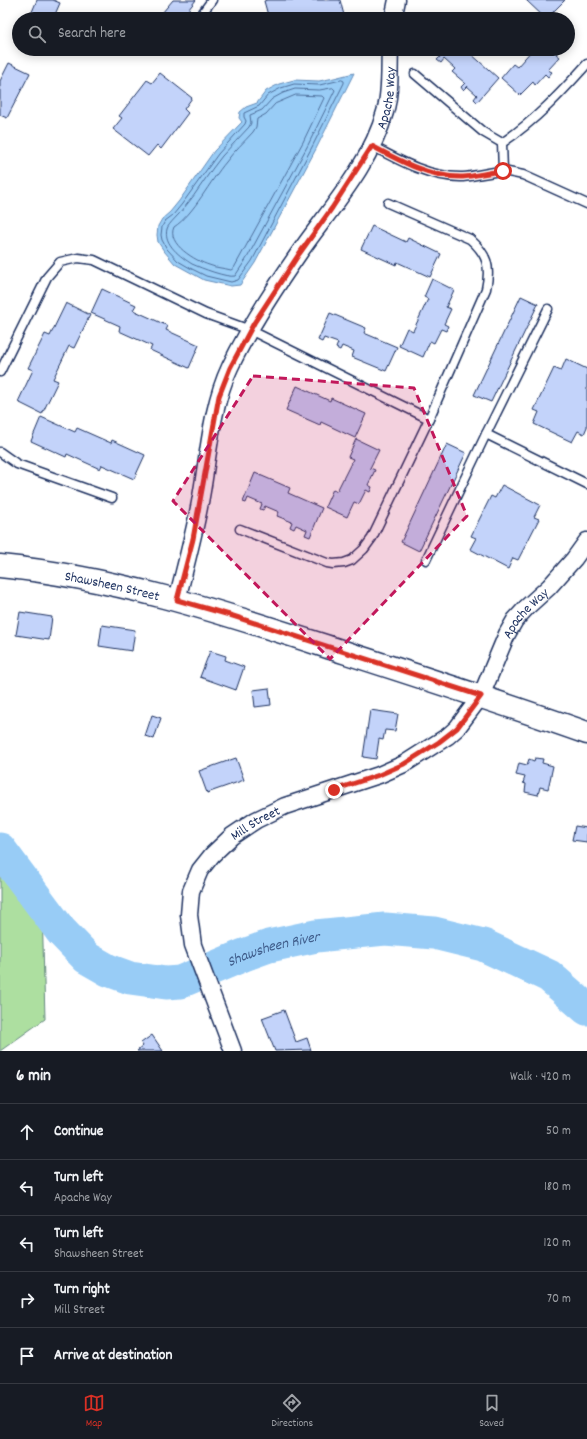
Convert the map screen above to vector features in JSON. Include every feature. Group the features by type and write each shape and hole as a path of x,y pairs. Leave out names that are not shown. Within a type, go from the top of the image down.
{"main road":[{"name":"Shawsheen Street","path":"0,566 63,575 130,588 177,600 233,616 481,696 587,733"}],"street":[{"path":"394,12 397,0"},
{"name":"Apache Way","path":"177,600 193,539 219,396 230,368 250,330 372,146 378,134 386,110 390,56"},
{"name":"Apache Way","path":"481,696 507,634 515,620 567,567 587,541"},
{"name":"Mill Street","path":"233,1051 197,956 190,923 189,902 191,891 200,870 221,846 244,827 284,806 379,775 404,764 448,736 457,728 481,696"}],"lane":[{"path":"203,12 212,0"},
{"path":"502,143 520,131 539,115 587,64"},
{"path":"414,74 483,132 502,143"},
{"path":"502,143 503,171"},
{"path":"372,146 392,157 438,174 462,177 503,171 523,175 587,204"},
{"path":"240,529 327,563 344,563 352,560 364,549 372,538 428,419 486,289 488,280 487,262 484,254 470,239 388,203"},
{"path":"0,372 47,277 60,262 86,258 94,260 206,314 250,330 428,419"},
{"path":"426,560 548,309"},
{"path":"486,434 587,484"},
{"path":"0,452 17,464 112,498"}],"highlighted area":[{"path":"253,376 414,388 467,516 330,659 173,501"}],"green space":[{"path":"0,852 42,906 45,1019 0,1051"}],"water":[{"path":"354,73 316,149 255,263 240,285 231,286 204,280 175,264 158,242 158,226 162,219 179,201 214,151 242,122 239,118 240,112 246,107 257,103 266,91 279,84 294,80 319,81"}],"building":[{"path":"37,0 53,0 60,3 56,12 32,12"},
{"path":"173,0 196,0 187,12 163,12"},
{"path":"340,0 343,12 267,12 264,1"},
{"path":"526,0 565,0 553,12 539,12"},
{"path":"441,56 473,56 498,78 477,102 474,99 477,95 467,86 463,90 461,87 465,83 452,72 455,69 444,59 441,63 437,60"},
{"path":"527,56 560,57 548,70 552,72 548,77 545,74 535,85 533,82 520,95 501,78 513,64 517,67"},
{"path":"9,63 30,73 7,118 0,115 0,81"},
{"path":"160,73 192,98 184,109 188,113 161,149 157,145 148,156 113,129 122,118 119,116 147,80 152,83"},
{"path":"372,226 406,242 408,238 441,254 430,277 397,262 396,265 361,249"},
{"path":"432,279 454,290 446,307 451,309 444,324 448,326 446,331 441,329 434,343 430,341 423,357 399,346 407,328 413,331 428,299 424,297"},
{"path":"102,289 136,305 133,310 168,326 166,330 199,345 189,368 150,350 152,346 119,331 120,326 91,313"},
{"path":"521,296 538,304 491,402 474,395"},
{"path":"66,303 90,315 74,348 69,346 53,379 58,381 42,414 18,402 33,370 28,368 45,334 50,336"},
{"path":"330,313 366,328 364,333 397,347 386,371 352,357 354,351 342,346 340,350 336,348 338,343 324,338 322,342 318,340"},
{"path":"566,359 587,369 587,427 584,434 578,431 572,442 534,424 539,412 534,410 554,368 561,371"},
{"path":"297,386 330,401 331,398 366,414 355,438 321,422 320,425 286,410"},
{"path":"41,417 75,432 77,428 111,443 112,440 145,455 134,479 102,465 100,469 67,454 66,457 31,441"},
{"path":"356,439 379,450 370,468 375,470 368,485 372,487 370,492 366,490 359,504 354,502 347,517 325,507 333,489 337,491 353,459 348,457"},
{"path":"447,444 466,453 419,551 401,542"},
{"path":"255,473 290,488 288,493 322,508 310,537 305,535 307,530 296,525 294,529 290,527 292,522 277,516 279,512 265,506 263,510 260,509 262,504 248,498 246,503 243,502"},
{"path":"502,485 540,505 534,517 539,519 518,560 513,558 508,569 470,549 476,538 471,536 491,496 495,498"},
{"path":"20,612 52,617 49,640 16,635"},
{"path":"102,625 135,630 132,651 99,646"},
{"path":"210,651 226,656 225,660 244,667 236,690 200,677"},
{"path":"269,688 271,705 255,707 253,690"},
{"path":"370,710 398,714 395,731 385,730 383,740 379,739 376,759 363,757"},
{"path":"152,715 161,718 154,739 145,736"},
{"path":"236,758 244,780 207,793 199,771"},
{"path":"535,758 543,759 542,763 553,766 548,789 540,787 538,795 525,792 526,784 523,783 525,777 516,775 519,763 527,765 529,759 534,761"},
{"path":"575,826 587,828 587,842 572,840"},
{"path":"284,1010 296,1042 307,1038 311,1050 275,1051 262,1018"},
{"path":"152,1035 163,1051 137,1051 143,1046 141,1043"}],"waterway":[{"name":"Shawsheen River","path":"0,849 61,931 87,958 108,970 130,978 166,983 180,982 269,946 316,936 385,929 434,933 483,945 549,976 587,1009"}],"route":[{"path":"334,790 379,775 404,764 439,742 457,728 481,696 233,616 177,600 193,539 213,422 219,396 230,368 254,323 299,254 366,158 372,146 392,157 426,171 438,174 462,177 503,171"}]}
